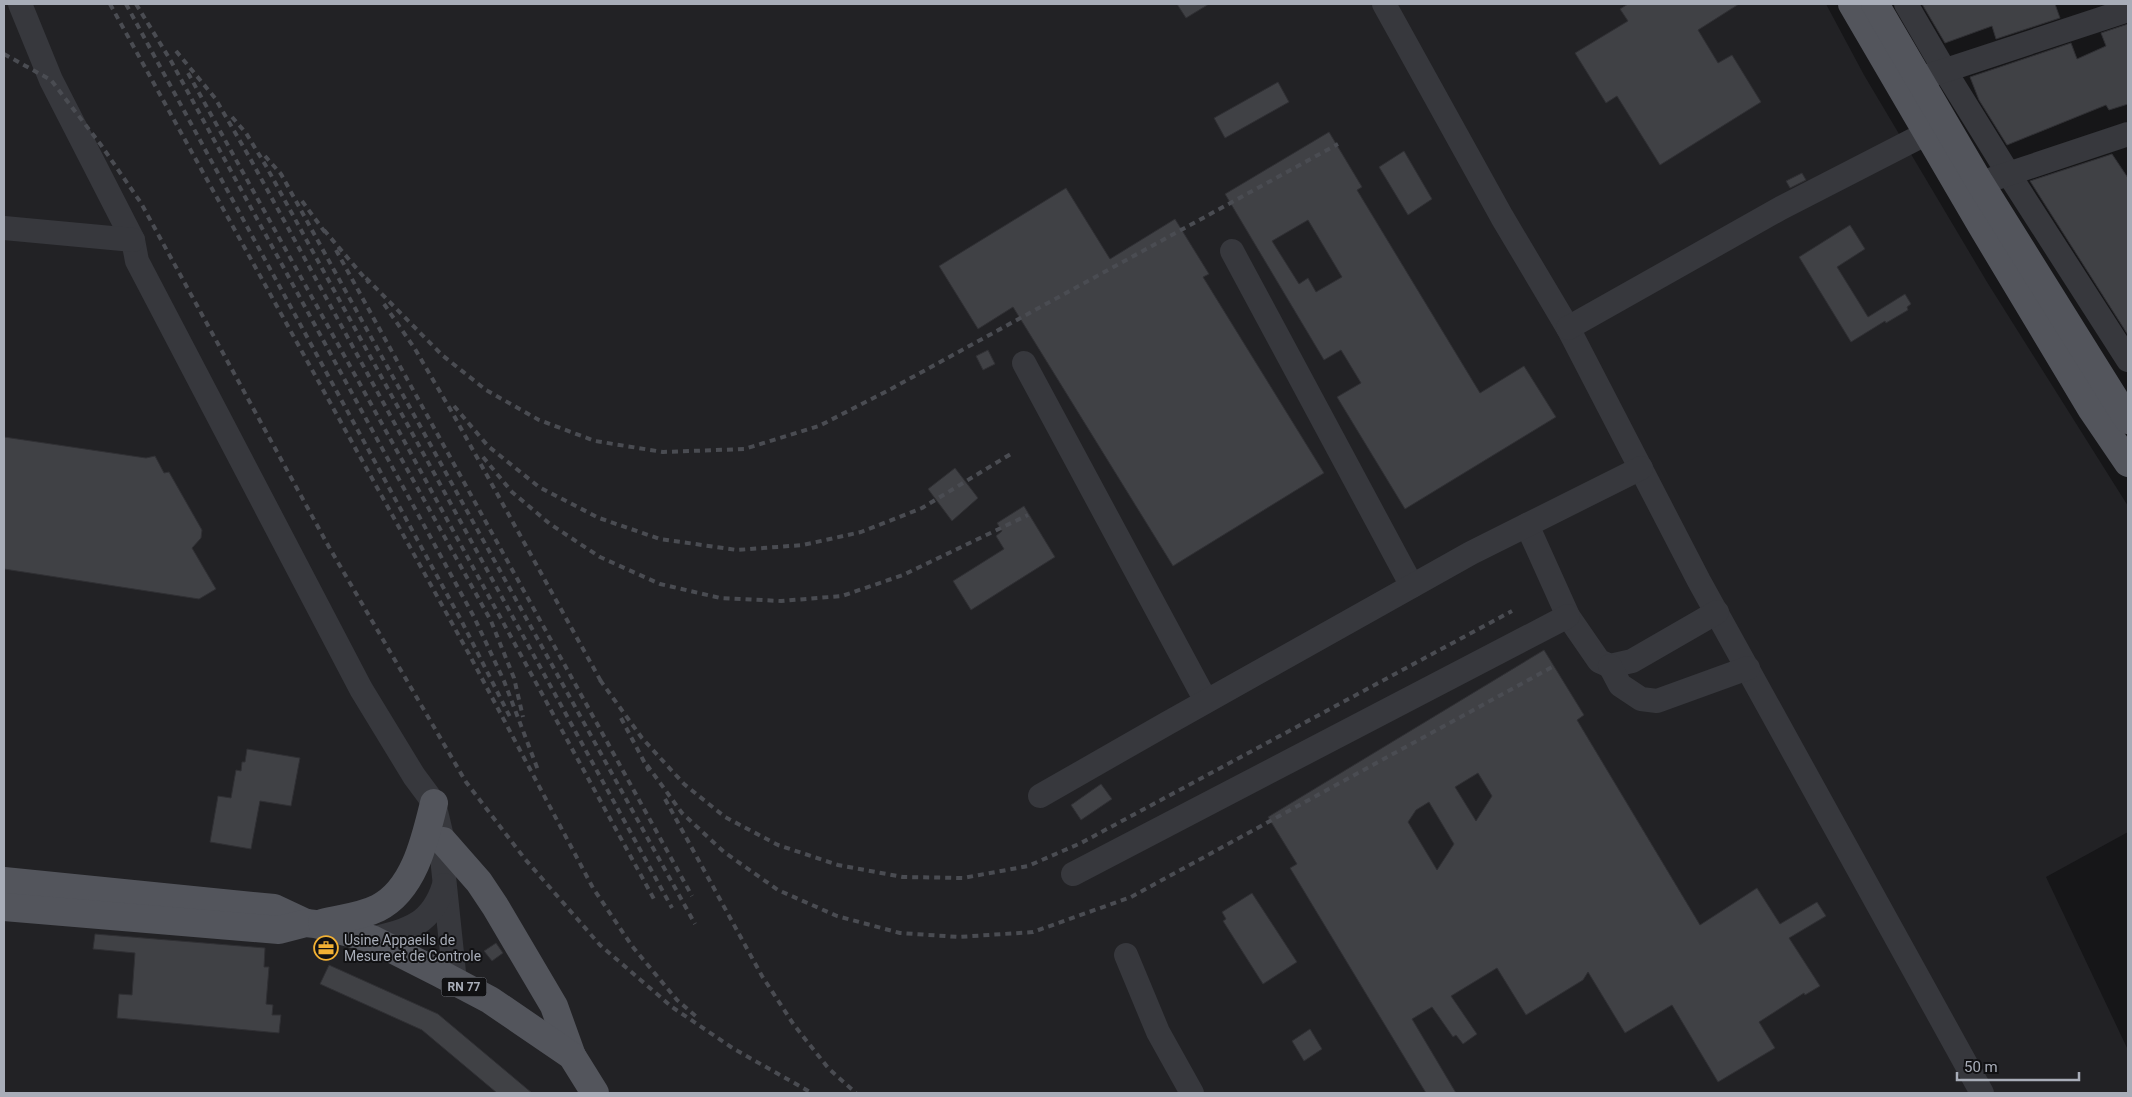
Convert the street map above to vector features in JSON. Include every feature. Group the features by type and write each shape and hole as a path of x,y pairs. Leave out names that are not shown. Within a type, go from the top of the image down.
{"main road":[{"path":"1852,4 2092,410 2128,462"},
{"path":"1875,4 1932,76 1980,184 2128,420"},
{"path":"310,924 361,915 378,908 399,893 423,848 434,803"},
{"path":"443,841 480,882 495,906 554,1006 572,1056"},
{"name":"RN 77","path":"4,881 274,908 310,924 372,939 497,1005 572,1056 595,1093"},
{"name":"RN 77","path":"4,907 279,930 310,924"}],"street":[{"path":"20,4 51,80 133,240 137,261 362,689 414,776 434,803 443,841 444,885 455,982"},
{"path":"1384,4 1502,217 1568,328 1716,612 1982,1093"},
{"path":"1906,4 1932,76 2008,173 2127,353 2100,376"},
{"path":"1932,76 2128,10"},
{"path":"1568,328 1781,208 1927,133"},
{"path":"1980,184 2008,173 2125,141"},
{"path":"4,228 133,240"},
{"path":"1232,251 1412,586"},
{"path":"1024,363 1206,701"},
{"path":"1040,796 1412,586 1527,525 1641,468"},
{"path":"1527,525 1568,616 1599,661 1610,666 1632,662 1716,612"},
{"path":"1073,874 1568,616"},
{"path":"1610,666 1620,685 1640,699 1657,701 1748,668"},
{"path":"372,939 403,932 417,924 439,902 444,885"},
{"path":"1126,954 1158,1032 1192,1093"}],"shaded area":[{"path":"4,4 1826,4 1864,75 1987,282 2128,506 2128,832 2046,877 2128,1050 2128,1093 4,1093"}],"building":[{"path":"1177,4 1209,4 1186,18"},
{"path":"1628,4 1739,4 1698,30 1718,63 1732,55 1761,102 1660,165 1617,96 1606,103 1575,53 1628,21 1620,9"},
{"path":"1922,4 2055,4 2060,18 1996,39 1992,26 1945,43"},
{"path":"2128,24 2128,104 2109,110 2106,105 2007,145 1979,100 1970,77 2071,43 2077,59 2106,46 2101,33"},
{"path":"1278,82 1289,102 1225,138 1214,118"},
{"path":"1329,132 1362,187 1357,190 1480,393 1524,366 1556,417 1405,509 1337,397 1361,383 1341,350 1324,360 1225,194","holes":["1308,220 1342,277 1316,292 1308,278 1299,284 1272,241"]},
{"path":"1404,151 1432,199 1408,215 1379,167"},
{"path":"2112,154 2128,178 2128,335 2030,181"},
{"path":"1802,173 1806,180 1790,188 1786,181"},
{"path":"1066,188 1110,259 1175,219 1209,274 1203,277 1324,473 1173,566 1013,307 978,329 939,266"},
{"path":"1850,225 1865,249 1837,267 1868,317 1905,294 1911,304 1907,307 1908,310 1886,323 1885,321 1851,342 1799,257"},
{"path":"988,350 995,364 983,370 976,356"},
{"path":"4,437 146,458 155,456 164,473 169,472 202,530 201,538 192,548 216,589 199,599 4,569"},
{"path":"955,468 978,498 952,521 928,489"},
{"path":"1024,506 1055,557 971,610 953,581 1004,549 996,536 1002,531 997,523"},
{"path":"1544,650 1584,715 1577,720 1700,925 1757,888 1780,924 1817,902 1826,916 1789,938 1820,986 1805,995 1804,993 1759,1022 1775,1048 1718,1082 1672,1005 1625,1033 1588,972 1583,980 1526,1015 1497,968 1451,996 1477,1034 1463,1044 1456,1035 1453,1037 1432,1007 1412,1019 1456,1093 1426,1093 1290,868 1297,864 1268,817","holes":["1478,773 1492,796 1476,821 1455,787","1429,802 1454,844 1437,870 1408,822 1416,810"]},
{"path":"247,749 300,758 291,806 260,801 251,849 210,842 218,796 231,798 236,770 241,771"},
{"path":"1101,784 1112,799 1081,820 1071,805"},
{"path":"1252,893 1297,962 1263,984 1223,921 1226,919 1222,912"},
{"path":"95,934 265,948 264,967 269,967 266,1004 273,1005 272,1015 281,1015 279,1033 117,1018 119,994 132,995 135,953 93,949"},
{"path":"496,943 503,953 492,961 484,951"},
{"path":"329,965 438,1014 532,1093 497,1093 422,1030 320,984"},
{"path":"1310,1029 1322,1049 1304,1061 1292,1041"}],"railway":[{"path":"110,4 469,654 593,888 632,946 677,1000 698,1018"},
{"path":"126,4 461,620 510,717"},
{"path":"136,4 171,61 474,617 504,681 538,770"},
{"path":"176,51 215,98 251,160 655,901"},
{"path":"4,54 51,80 101,145 141,203 329,547 466,782 525,859 600,945 672,1007 734,1049 812,1093"},
{"path":"188,73 491,621 514,678 523,717"},
{"path":"232,117 246,133 266,166 672,908"},
{"path":"366,278 442,355 486,390 539,420 595,441 663,452 744,449 819,426 889,390 1338,144"},
{"path":"265,156 281,174 695,924"},
{"path":"302,201 327,235"},
{"path":"324,230 369,283"},
{"path":"336,250 692,896"},
{"path":"384,304 415,349 453,414 603,685"},
{"path":"454,406 488,446 539,487 599,518 660,539 737,550 803,545 861,532 922,508 1014,452"},
{"path":"483,457 512,492 550,524 600,557 660,584 720,598 781,601 842,596 903,575 1028,515"},
{"path":"600,680 642,738 684,784 725,817 778,845 838,865 903,877 963,878 1028,866 1081,843 1512,611"},
{"path":"647,765 682,813 724,852 778,890 837,916 900,933 959,937 1033,932 1131,897 1554,666"},
{"path":"621,718 649,771"},
{"path":"665,799 762,976 794,1025 829,1069 856,1093"}],"place":[{"name":"Usine Appaeils de Mesure et de Controle","path":"326,948"}]}
